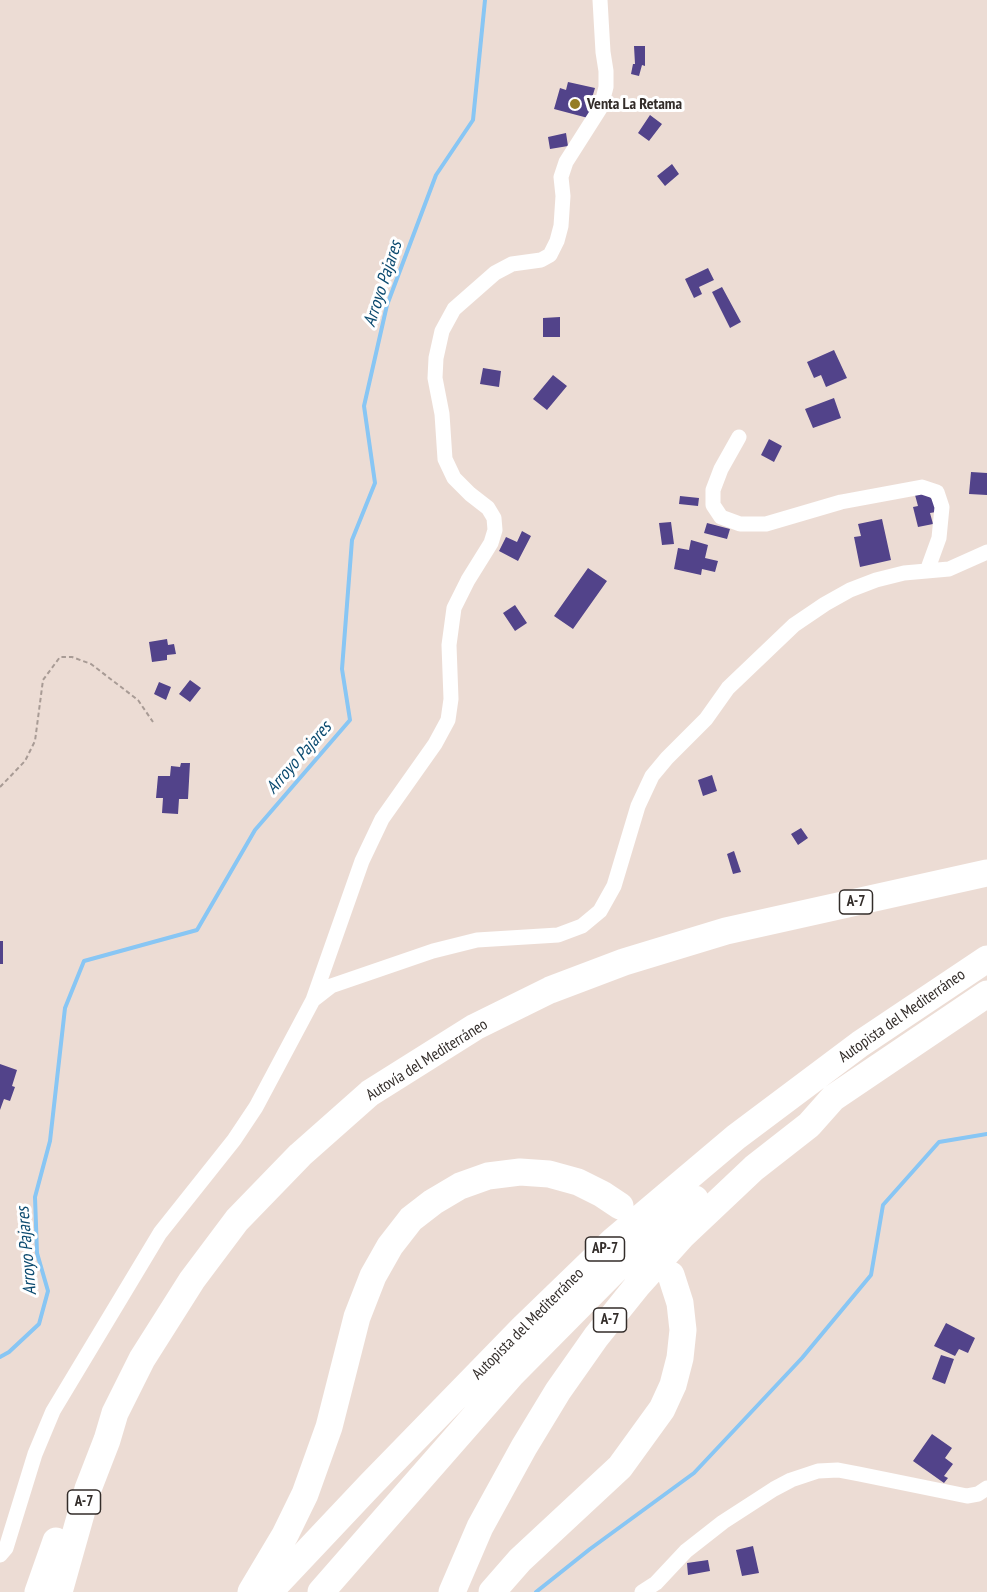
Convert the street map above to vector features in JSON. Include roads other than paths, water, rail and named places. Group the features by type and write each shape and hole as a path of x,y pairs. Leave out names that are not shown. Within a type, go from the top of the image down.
{"highway":[{"name":"Autovía del Mediterráneo","path":"59,1592 88,1489 115,1413 142,1359 192,1280 237,1220 300,1155 370,1093 466,1033 550,990 624,962 726,931 987,873"},
{"name":"Autopista del Mediterráneo","path":"269,1592 506,1344 614,1240 765,1115 860,1044 987,959"},
{"name":"A-7","path":"452,1592 480,1527 524,1447 558,1391 596,1337 637,1286 682,1236 754,1168 809,1125 833,1098 987,994"},
{"name":"Autopista del Mediterráneo","path":"321,1592 511,1375 614,1271 702,1193 800,1114 833,1098"},
{"path":"251,1592 285,1535 305,1494 329,1426 357,1317 373,1276 390,1245 411,1219 433,1202 460,1186 488,1176 520,1172 549,1174 578,1182 620,1206"},
{"path":"492,1592 520,1560 620,1467 662,1409 673,1385 680,1358 683,1330 680,1304 671,1275"},
{"path":"38,1592 71,1498 98,1434 115,1413"}],"street":[{"path":"0,1555 6,1548 35,1454 53,1412 160,1233 234,1140 256,1107 313,1000 362,861 382,819 435,744 448,720 451,699 449,645 454,608 495,530 494,518 488,508 454,478 445,459 442,414 435,378 436,358 442,331 454,309 495,273 512,264 541,260 550,255 557,241 561,226 563,170 574,148 601,107 606,87 600,0"},
{"path":"739,437 721,469 713,490 713,505 721,517 740,524 766,524 841,502 922,487 937,492 942,507 939,538 927,571"},
{"path":"313,1000 331,986 433,951 477,940 558,935 582,926 600,911 614,886 638,806 652,776 706,719 728,688 794,625 850,590 876,580 904,573 948,569 987,552"},
{"path":"642,1592 656,1583 686,1551 723,1522 774,1489 791,1480 818,1471 838,1470 968,1496 978,1494 987,1488"}],"waterway":[{"name":"Arroyo Pajares","path":"0,1357 9,1352 39,1324 48,1291 37,1253 35,1197 50,1141 65,1008 84,961 197,930 255,830 350,720 342,669 352,540 375,483 364,406 387,305 436,175 473,120 485,0"},
{"path":"536,1592 590,1549 694,1473 802,1358 871,1275 883,1205 939,1142 987,1134"}],"place":[{"name":"Venta La Retama","path":"575,104"}]}
